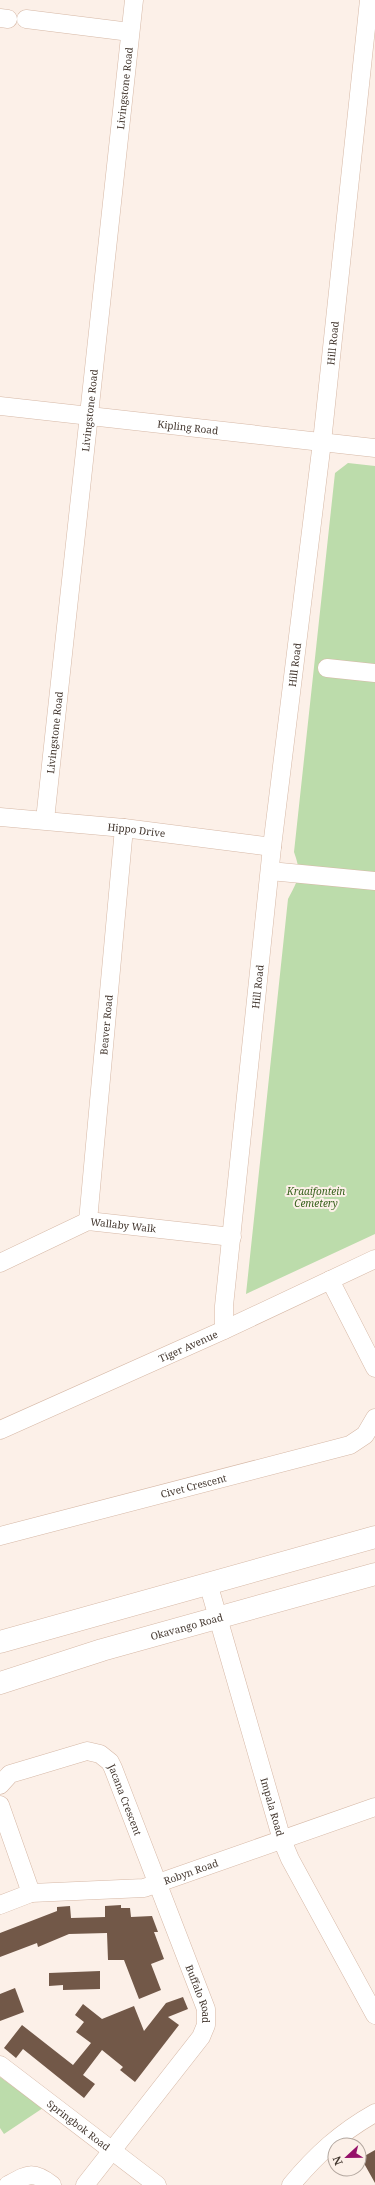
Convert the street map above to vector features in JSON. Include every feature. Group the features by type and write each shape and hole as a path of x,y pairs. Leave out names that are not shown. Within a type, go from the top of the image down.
{"main road":[{"path":"0,1642 375,1537"},
{"name":"Okavango Road","path":"0,1683 102,1650 218,1619 375,1574"}],"street":[{"name":"Livingstone Road","path":"45,820 134,0"},
{"name":"Hill Road","path":"224,1330 224,1306 272,847 322,442 369,0"},
{"path":"26,19 130,32"},
{"name":"Kipling Road","path":"0,406 375,448"},
{"path":"327,668 375,673"},
{"name":"Hippo Drive","path":"0,817 124,828 272,847"},
{"name":"Beaver Road","path":"88,1221 124,828"},
{"path":"270,871 375,882"},
{"name":"Wallaby Walk","path":"0,1263 88,1221 232,1237"},
{"name":"Tiger Avenue","path":"0,1430 224,1330 375,1259"},
{"path":"330,1280 375,1368"},
{"name":"Civet Crescent","path":"0,1536 350,1445 365,1435 375,1418"},
{"name":"Impala Road","path":"208,1583 282,1840 290,1859 375,2014"},
{"name":"Jacana Crescent","path":"0,1785 10,1774 87,1751 106,1757 113,1768 158,1884"},
{"path":"0,1805 31,1893"},
{"name":"Robyn Road","path":"0,1905 31,1893 144,1888 375,1807"},
{"name":"Buffalo Road","path":"85,2185 114,2150 201,2037 206,2025 206,2009 158,1884"},
{"name":"Springbok Road","path":"0,2065 114,2150 157,2185"},
{"path":"291,2185 327,2146 349,2129 375,2113"},
{"path":"8,2185 22,2178 34,2175 41,2176 52,2185"}],"green space":[{"name":"Kraaifontein Cemetery","path":"348,463 375,466 375,1234 246,1294 288,899 297,881 299,871 294,852 335,473"},
{"path":"0,2077 43,2108 4,2134 0,2128"}],"building":[{"path":"121,1905 121,1908 130,1908 131,1917 152,1916 158,1932 154,1932 164,1959 151,1964 161,1990 139,1999 124,1960 108,1960 107,1933 69,1934 38,1947 37,1943 0,1957 0,1933 57,1911 57,1907 70,1906 71,1918 105,1917 105,1906"},
{"path":"100,1971 100,1989 63,1990 63,1985 49,1986 49,1973"},
{"path":"15,1988 24,2012 0,2021 0,1994"},
{"path":"183,1997 188,2009 168,2017 179,2025 135,2082 120,2070 123,2067 102,2050 83,2075 95,2084 84,2098 23,2049 16,2058 4,2048 22,2025 73,2065 91,2043 76,2032 84,2022 75,2015 83,2004 102,2019 134,2006 144,2031 166,2003"},
{"path":"375,2150 375,2183 367,2169 367,2155"}]}
